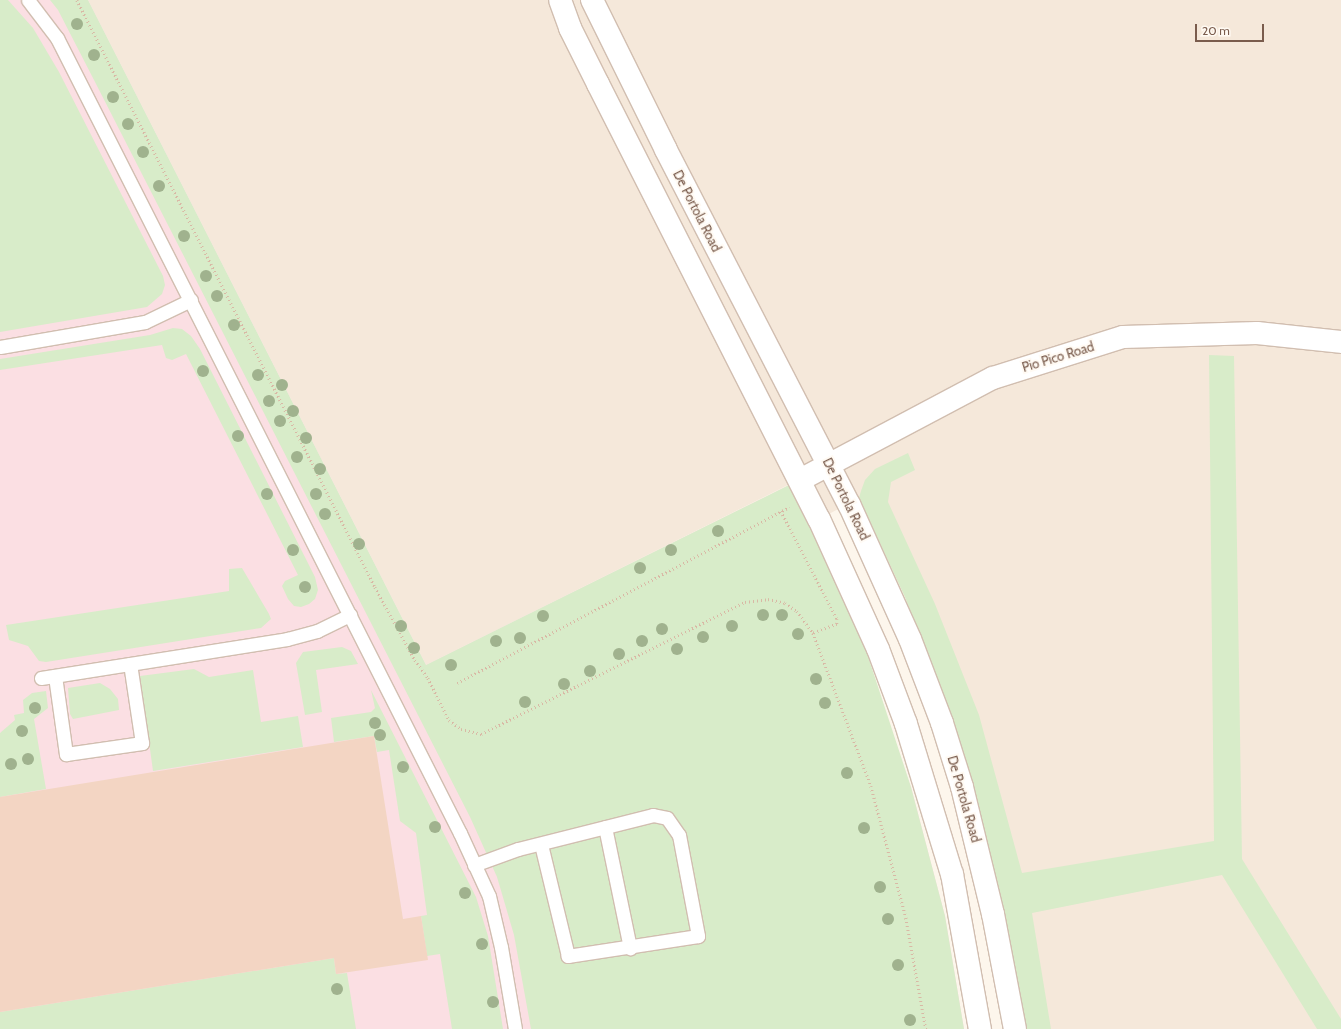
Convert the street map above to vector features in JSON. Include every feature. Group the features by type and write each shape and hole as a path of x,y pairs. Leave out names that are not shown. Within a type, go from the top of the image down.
{"main road":[{"path":"560,0 577,42 804,488 878,649 927,788 952,874 980,1029"},
{"name":"De Portola Road","path":"592,0 666,150 829,464 889,588 942,723 979,852 1015,1029"},
{"name":"Pio Pico Road","path":"804,488 829,464 993,378 1123,337 1256,333 1341,342"}],"lane":[{"path":"28,0 57,38 350,615 474,865 488,896 500,940 515,1029"},
{"path":"0,347 144,322 191,300"},
{"path":"41,678 287,639 317,631 350,615"},
{"path":"55,676 66,754 142,743 130,664"},
{"path":"474,865 542,844 653,815 667,818 680,835 698,936 630,948 568,956 542,844"},
{"path":"605,827 630,948"}],"path":[{"path":"77,0 375,588 415,660 428,678 449,720 460,729 481,734 497,728 745,602 768,599 785,603 798,611 813,633 854,739 887,841 906,918 926,1029"},
{"path":"457,683 782,510 804,488"},
{"path":"782,510 837,619 837,624 813,633"}],"shaded area":[{"path":"0,0 88,0 426,665 791,484 911,787 945,916 964,1029 0,1029"},
{"path":"88,0 1341,0 1341,1029 1026,1029 995,879 951,721 905,597 859,498 810,524 790,484 426,665"}],"green space":[{"path":"0,0 8,0 33,28 59,72 163,276 165,285 162,294 147,307 0,332"},
{"path":"50,0 88,0 426,665 791,484 861,635 911,787 945,916 964,1029 531,1029 514,935 497,877 470,817 94,80 58,10"},
{"path":"173,328 182,329 191,336 200,349 315,577 318,590 315,599 309,604 301,607 294,606 288,599 282,586 285,581 298,575 186,354 172,360 166,358 162,345 0,370 0,359 150,335"},
{"path":"1209,355 1234,356 1242,859 1341,1019 1341,1029 1317,1029 1222,875 1032,913 1051,1029 1026,1029 995,879 951,721 905,597 859,498 865,480 875,469 908,453 915,470 891,482 888,502 935,604 979,715 1022,873 1214,841"},
{"path":"242,568 271,619 261,628 46,662 39,661 28,646 9,640 6,625 229,591 229,569"},
{"path":"342,647 351,651 358,664 316,670 322,712 305,715 296,663 303,652"},
{"path":"194,669 209,677 253,670 261,722 298,716 303,747 153,771 140,676"},
{"path":"100,683 110,689 118,699 119,710 73,719 70,714 68,688"},
{"path":"371,690 476,897 488,936 503,1029 452,1029 440,954 427,956 421,916 427,915 416,833 400,821 389,750 377,752 374,736 334,742 331,718 371,712 375,708"},
{"path":"46,691 48,708 34,719 46,789 0,797 0,733 15,720 14,715 24,713 23,700 32,693"},
{"path":"334,958 336,974 347,973 356,1029 0,1029 0,1012"}],"building":[{"path":"374,736 403,919 421,916 428,960 336,974 334,958 0,1012 0,797"}]}
